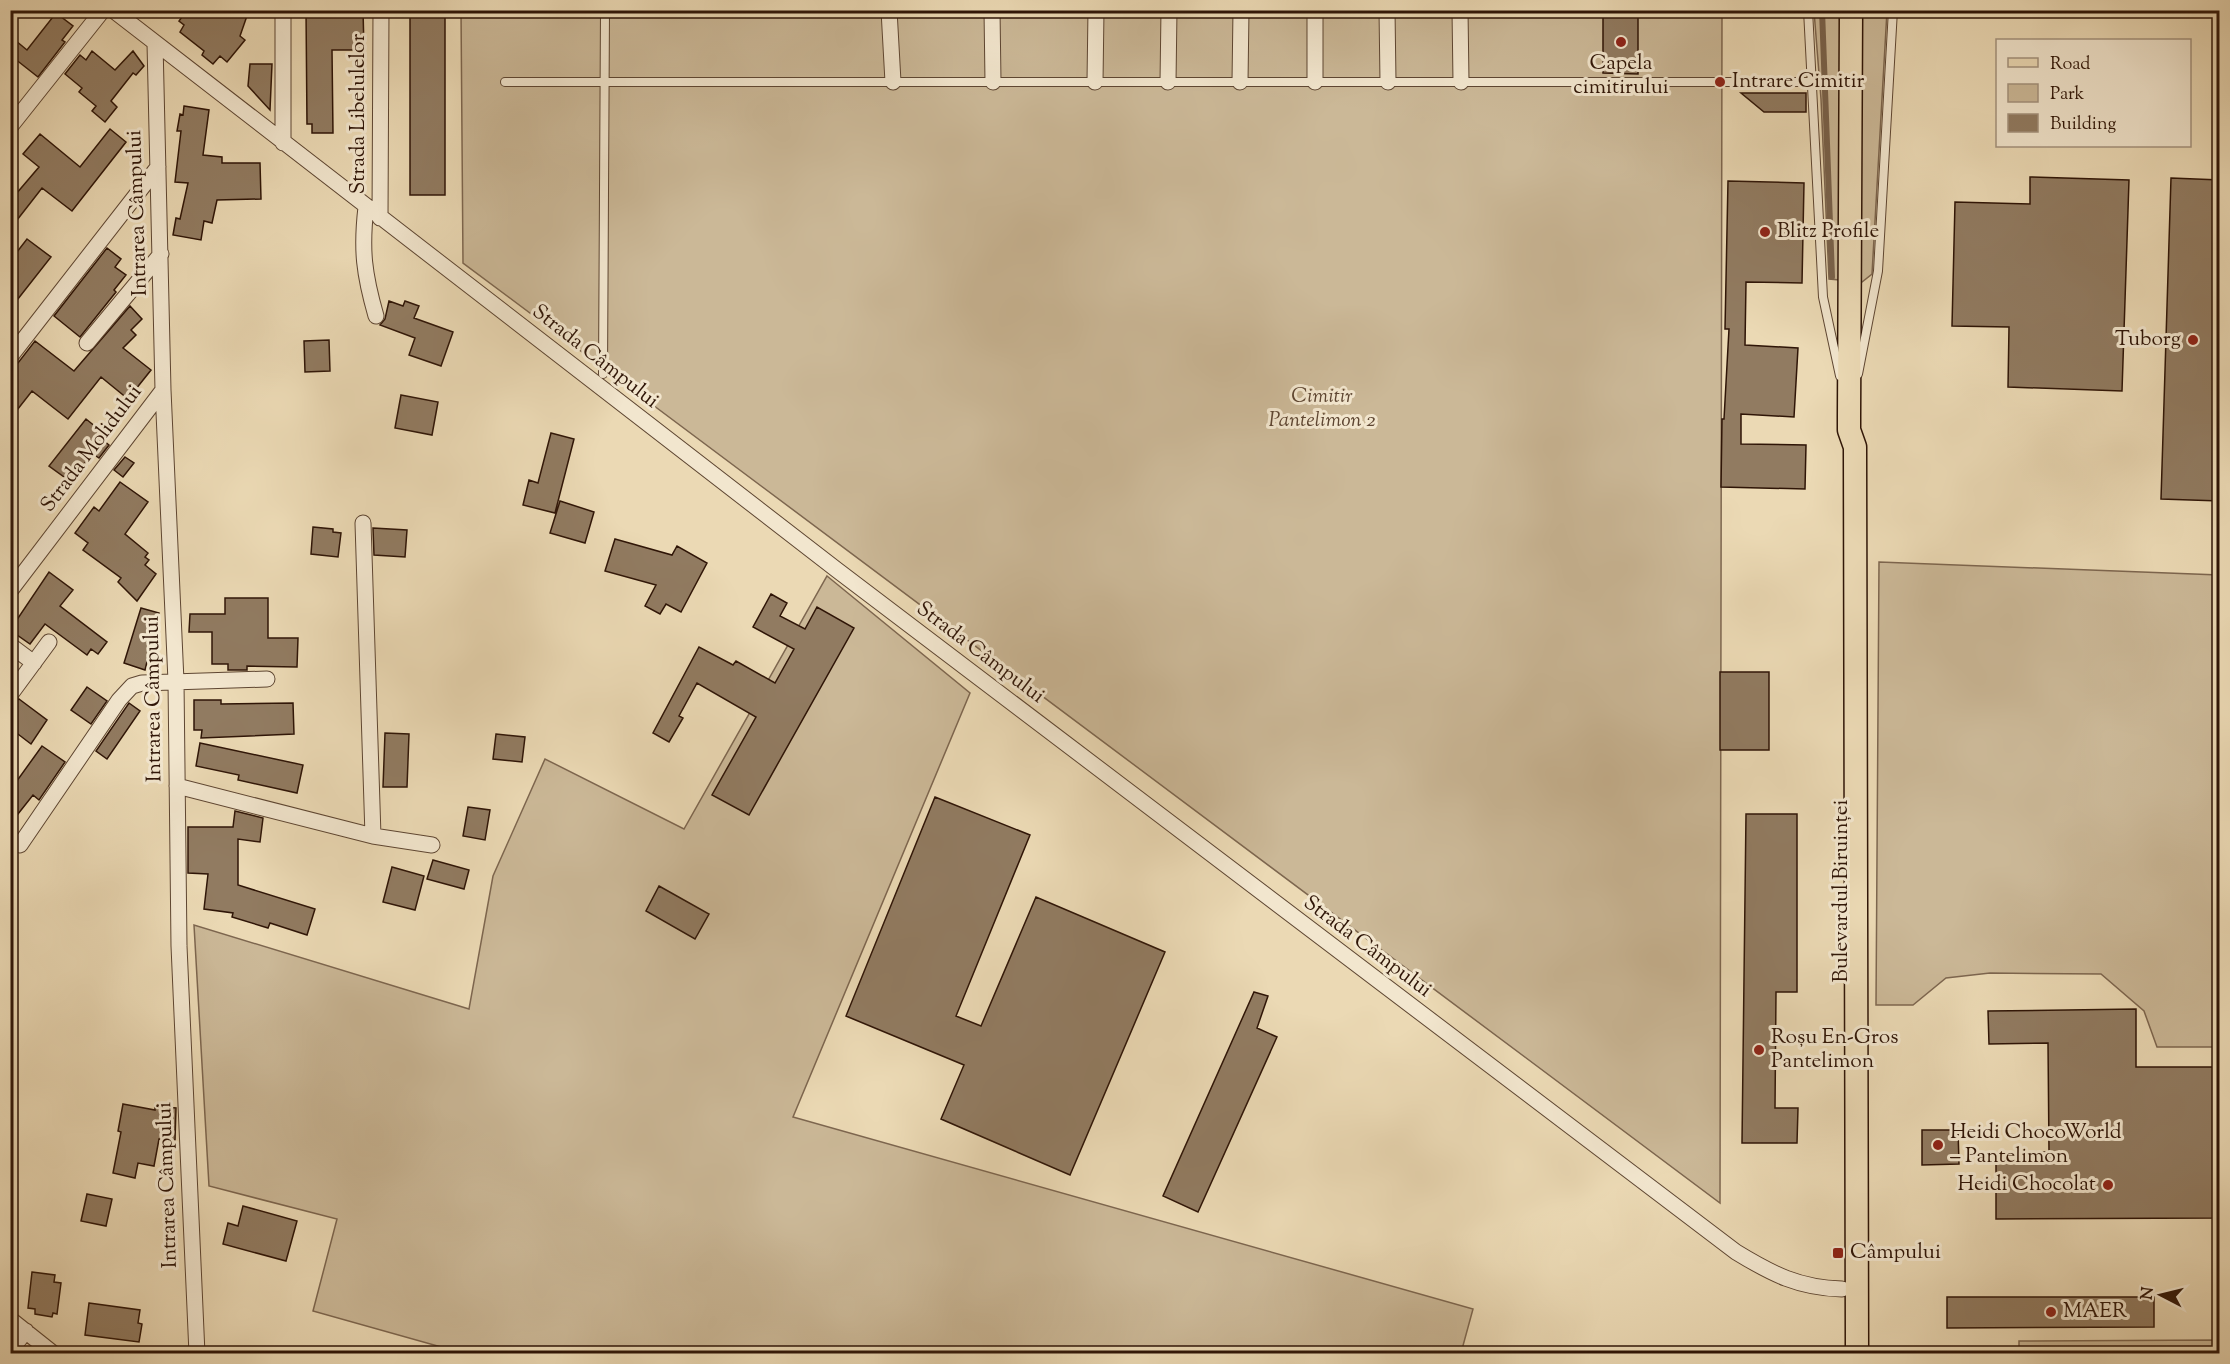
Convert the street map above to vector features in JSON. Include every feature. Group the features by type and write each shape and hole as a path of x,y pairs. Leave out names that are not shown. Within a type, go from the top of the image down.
{"main road":[{"name":"Bulevardul Biruinței","path":"1851,10 1849,423 1856,447 1857,1353"},
{"name":"Bulevardul Biruinței","path":"1843,1353 1842,446 1849,423"}],"street":[{"path":"10,127 103,10"},
{"name":"Strada Câmpului","path":"113,10 128,15 155,43 380,218 856,584 1736,1252 1780,1277 1799,1284 1824,1289 1842,1289"},
{"path":"283,10 283,143"},
{"name":"Strada Libelulelor","path":"380,218 381,10"},
{"path":"889,10 892,82"},
{"path":"992,10 993,82"},
{"path":"1095,82 1096,10"},
{"path":"1168,82 1169,10"},
{"path":"1240,82 1241,10"},
{"path":"1315,10 1315,82"},
{"path":"1387,10 1388,82"},
{"path":"1460,10 1461,82"},
{"name":"Intrarea Câmpului","path":"155,43 163,390 176,681 179,946 197,1353"},
{"path":"10,357 158,167"},
{"path":"366,207 363,255 376,316"},
{"path":"87,343 161,254"},
{"name":"Strada Molidului","path":"10,591 163,390"},
{"path":"363,523 373,836"},
{"path":"10,695 50,642"},
{"path":"10,645 34,663"},
{"path":"20,845 132,686 142,683 176,681 267,679"},
{"path":"177,786 373,836 432,845"},
{"path":"10,1319 54,1353"},
{"path":"10,1351 26,1331"}],"lane":[{"path":"603,374 605,10"},
{"path":"1808,10 1823,297 1849,423"},
{"path":"1849,423 1878,271 1893,10"},
{"path":"505,82 1812,82"}],"green space":[{"name":"Cimitir Pantelimon 2","path":"461,11 1722,11 1720,1203 463,263"},
{"path":"1814,11 1887,11 1872,274 1862,282 1829,279 1821,99"},
{"path":"1879,562 2219,575 2219,1047 2157,1047 2144,1011 2101,974 1990,973 1946,978 1913,1005 1876,1005"},
{"path":"827,576 970,693 793,1117 1473,1309 1461,1353 466,1354 313,1311 337,1219 209,1186 194,925 469,1009 493,876 545,759 684,829"},
{"path":"2219,1340 2219,1353 2019,1353 2019,1341"}],"building":[{"path":"187,10 249,10 240,36 245,40 227,62 220,56 213,64 202,55 204,51 180,32 184,25 179,21"},
{"path":"306,10 363,10 364,50 332,50 333,133 312,133 312,124 307,124"},
{"path":"410,10 445,10 445,195 410,195"},
{"name":"Capela cimitirului","path":"1603,10 1638,10 1638,74 1603,73"},
{"path":"56,13 73,26 62,40 65,42 38,77 10,55 10,36 27,50"},
{"path":"92,51 115,70 133,51 144,66 136,75 133,73 111,101 117,107 105,122 92,111 96,106 79,92 82,88 65,74 80,55 86,60"},
{"path":"250,64 272,64 270,110 248,86"},
{"path":"1741,93 1806,93 1806,112 1764,112"},
{"path":"184,106 209,110 203,155 222,157 222,163 260,163 261,199 217,200 212,223 204,221 201,240 173,235 176,218 180,219 188,183 175,182 181,131 177,131"},
{"path":"110,129 126,142 72,211 42,188 10,229 10,201 39,167 23,154 40,134 80,167"},
{"path":"2030,177 2129,180 2122,391 2008,387 2009,327 1952,326 1955,202 2030,204"},
{"name":"Tuborg","path":"2171,178 2220,180 2220,501 2161,499"},
{"path":"1728,181 1804,183 1802,283 1746,282 1745,345 1798,348 1794,417 1741,414 1741,444 1806,445 1805,489 1721,487 1722,419 1724,419 1729,329 1725,329"},
{"path":"27,239 51,257 10,309 10,261"},
{"path":"107,248 121,259 115,267 126,275 114,290 116,292 80,337 54,316"},
{"path":"389,301 403,306 405,301 419,306 414,318 453,332 441,366 409,355 415,338 380,325 385,319"},
{"path":"130,306 142,319 131,330 136,335 123,348 151,370 128,399 101,377 68,419 32,391 10,419 10,368 18,363 35,341 74,371"},
{"path":"329,340 330,371 305,372 304,341"},
{"path":"401,395 438,402 432,435 395,428"},
{"path":"86,419 107,436 103,440 109,445 99,458 93,454 90,456 71,482 49,466"},
{"path":"551,433 574,439 555,513 523,505 529,480 538,483"},
{"path":"125,457 134,463 123,477 114,470"},
{"path":"120,482 148,502 125,534 148,553 145,557 149,560 145,565 156,574 137,601 118,582 121,578 83,550 88,543 75,533 94,507 99,511"},
{"path":"560,501 594,512 585,543 550,533"},
{"path":"313,527 333,529 333,532 341,533 338,557 311,554"},
{"path":"373,528 407,530 405,557 374,555"},
{"path":"615,539 672,555 677,546 707,563 681,612 666,604 660,614 645,606 656,585 605,571"},
{"path":"49,572 73,590 60,606 107,642 98,654 91,649 87,655 45,624 30,644 10,630"},
{"path":"771,594 787,603 780,616 805,629 817,607 854,628 749,815 712,795 756,717 697,683 679,716 683,718 669,742 653,733 699,647 733,665 736,661 775,683 794,649 753,627"},
{"path":"225,598 268,598 268,638 298,638 297,667 247,666 247,670 228,670 228,664 212,664 212,632 189,632 190,614 225,614"},
{"path":"141,608 159,613 145,670 124,663"},
{"path":"1720,672 1769,672 1769,750 1720,750"},
{"path":"87,687 107,701 91,724 71,710"},
{"path":"19,699 47,720 31,744 10,728 10,705"},
{"path":"194,700 221,700 221,704 293,703 294,734 201,738 202,730 194,730"},
{"path":"129,703 140,711 107,759 96,751"},
{"path":"385,733 409,734 407,787 383,787"},
{"path":"496,734 525,737 522,762 493,759"},
{"path":"200,743 303,765 297,793 238,780 239,775 196,766"},
{"path":"42,746 65,762 39,800 33,795 10,824 10,785 14,785"},
{"path":"935,797 1030,835 956,1016 981,1026 1036,897 1165,952 1070,1175 941,1119 964,1065 846,1016"},
{"path":"468,807 490,810 485,840 463,836"},
{"path":"235,811 263,818 260,842 238,839 238,885 315,909 307,935 270,923 268,928 232,917 233,913 204,909 208,874 188,873 188,827 233,827"},
{"path":"1746,814 1797,814 1797,992 1776,992 1775,1108 1798,1108 1797,1143 1742,1143"},
{"path":"433,860 469,870 464,889 427,879"},
{"path":"392,867 424,876 415,910 383,902"},
{"path":"659,886 709,914 695,939 646,911"},
{"path":"1254,992 1268,996 1257,1028 1277,1037 1198,1212 1163,1196"},
{"path":"2136,1009 2136,1067 2220,1067 2220,1218 1996,1219 1996,1152 2049,1152 2048,1043 1989,1044 1988,1011"},
{"path":"123,1104 155,1110 155,1106 176,1108 175,1140 159,1139 154,1166 138,1163 135,1178 113,1173 121,1132 118,1131"},
{"path":"1922,1130 1958,1130 1959,1164 1922,1165"},
{"path":"87,1194 112,1199 106,1226 81,1221"},
{"path":"243,1206 297,1221 286,1261 223,1244 228,1223 238,1226"},
{"path":"32,1272 55,1275 54,1282 61,1283 57,1314 53,1313 52,1317 35,1314 35,1309 28,1308"},
{"name":"MAER","path":"1947,1297 2154,1297 2154,1327 1947,1328"},
{"path":"89,1303 140,1310 138,1323 142,1324 139,1342 85,1335"}],"waterway":[{"path":"1822,10 1832,277"}],"place":[{"name":"Capela cimitirului","path":"1621,42"},
{"name":"Intrare Cimitir","path":"1720,82"},
{"name":"Blitz Profile","path":"1765,232"},
{"name":"Tuborg","path":"2193,340"},
{"name":"Roșu En-Gros Pantelimon","path":"1759,1050"},
{"name":"Heidi ChocoWorld – Pantelimon","path":"1938,1145"},
{"name":"Heidi Chocolat","path":"2108,1185"},
{"name":"Câmpului","path":"1838,1253"},
{"name":"MAER","path":"2051,1312"}]}
